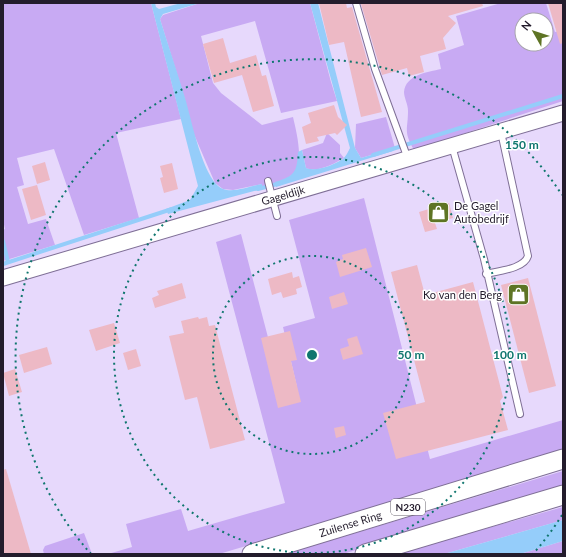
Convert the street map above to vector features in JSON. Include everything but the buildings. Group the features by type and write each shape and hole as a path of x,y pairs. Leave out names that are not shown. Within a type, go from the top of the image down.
{"main road":[{"name":"Zuilense Ring","path":"252,554 563,459"},
{"path":"365,554 563,495"}],"street":[{"name":"Gageldijk","path":"3,278 272,195 405,150 452,146 563,113"}],"lane":[{"path":"356,3 375,68 405,150"},
{"path":"486,274 521,265 528,256 501,131"},
{"path":"452,146 484,259 486,274 520,414"},
{"path":"268,181 278,216"}],"shaded area":[{"path":"3,3 151,3 181,119 116,133 139,218 84,235 54,149 17,158 24,185 17,187 28,224 46,219 55,245 3,261 3,230 5,229 3,220"},
{"path":"200,3 310,3 337,101 281,113 255,21 201,36 213,83 221,93 262,125 293,117 299,147 297,169 286,179 262,189 262,184 233,190 223,189 215,183 193,132 185,100 160,19 163,15"},
{"path":"501,3 546,3 549,12 514,12 514,52 554,52 554,29 555,32 563,30 563,101 414,150 407,134 408,111 404,94 405,86 418,75 441,69 438,54 464,45 456,16"},
{"path":"386,117 395,148 361,158 355,148 356,124"},
{"path":"327,133 340,145 340,153 344,158 320,169 306,168 302,150 323,143"},
{"path":"364,198 430,459 563,420 563,451 219,554 108,554 132,547 126,524 181,509 188,531 285,503 216,242 241,234 282,391 297,387 283,327 315,318 289,220"},
{"path":"563,471 563,486 343,554 285,554"},
{"path":"563,507 563,520 444,554 395,554"},
{"path":"84,533 92,554 44,554 43,550 45,546"},
{"path":"563,541 563,554 520,554"}],"water":[{"path":"151,3 155,3 156,7 159,9 181,3 200,3 163,14 160,19 199,148 209,174 216,184 223,189 237,190 262,184 262,189 168,214 166,209 190,200 198,186"},
{"path":"310,3 318,3 355,148 361,158 395,148 393,151 276,187 275,182 287,178 296,169 298,152 302,150 306,168 315,169 330,166 343,159 350,148"},
{"path":"563,520 563,541 520,554 444,554"}],"waterway":[{"path":"373,155 563,96"},
{"path":"258,189 281,183"},
{"path":"3,264 172,209"},
{"path":"3,241 8,262"}],"place":[{"name":"De Gagel Autobedrijf","path":"439,212"},
{"name":"Ko van den Berg","path":"518,295"}]}
